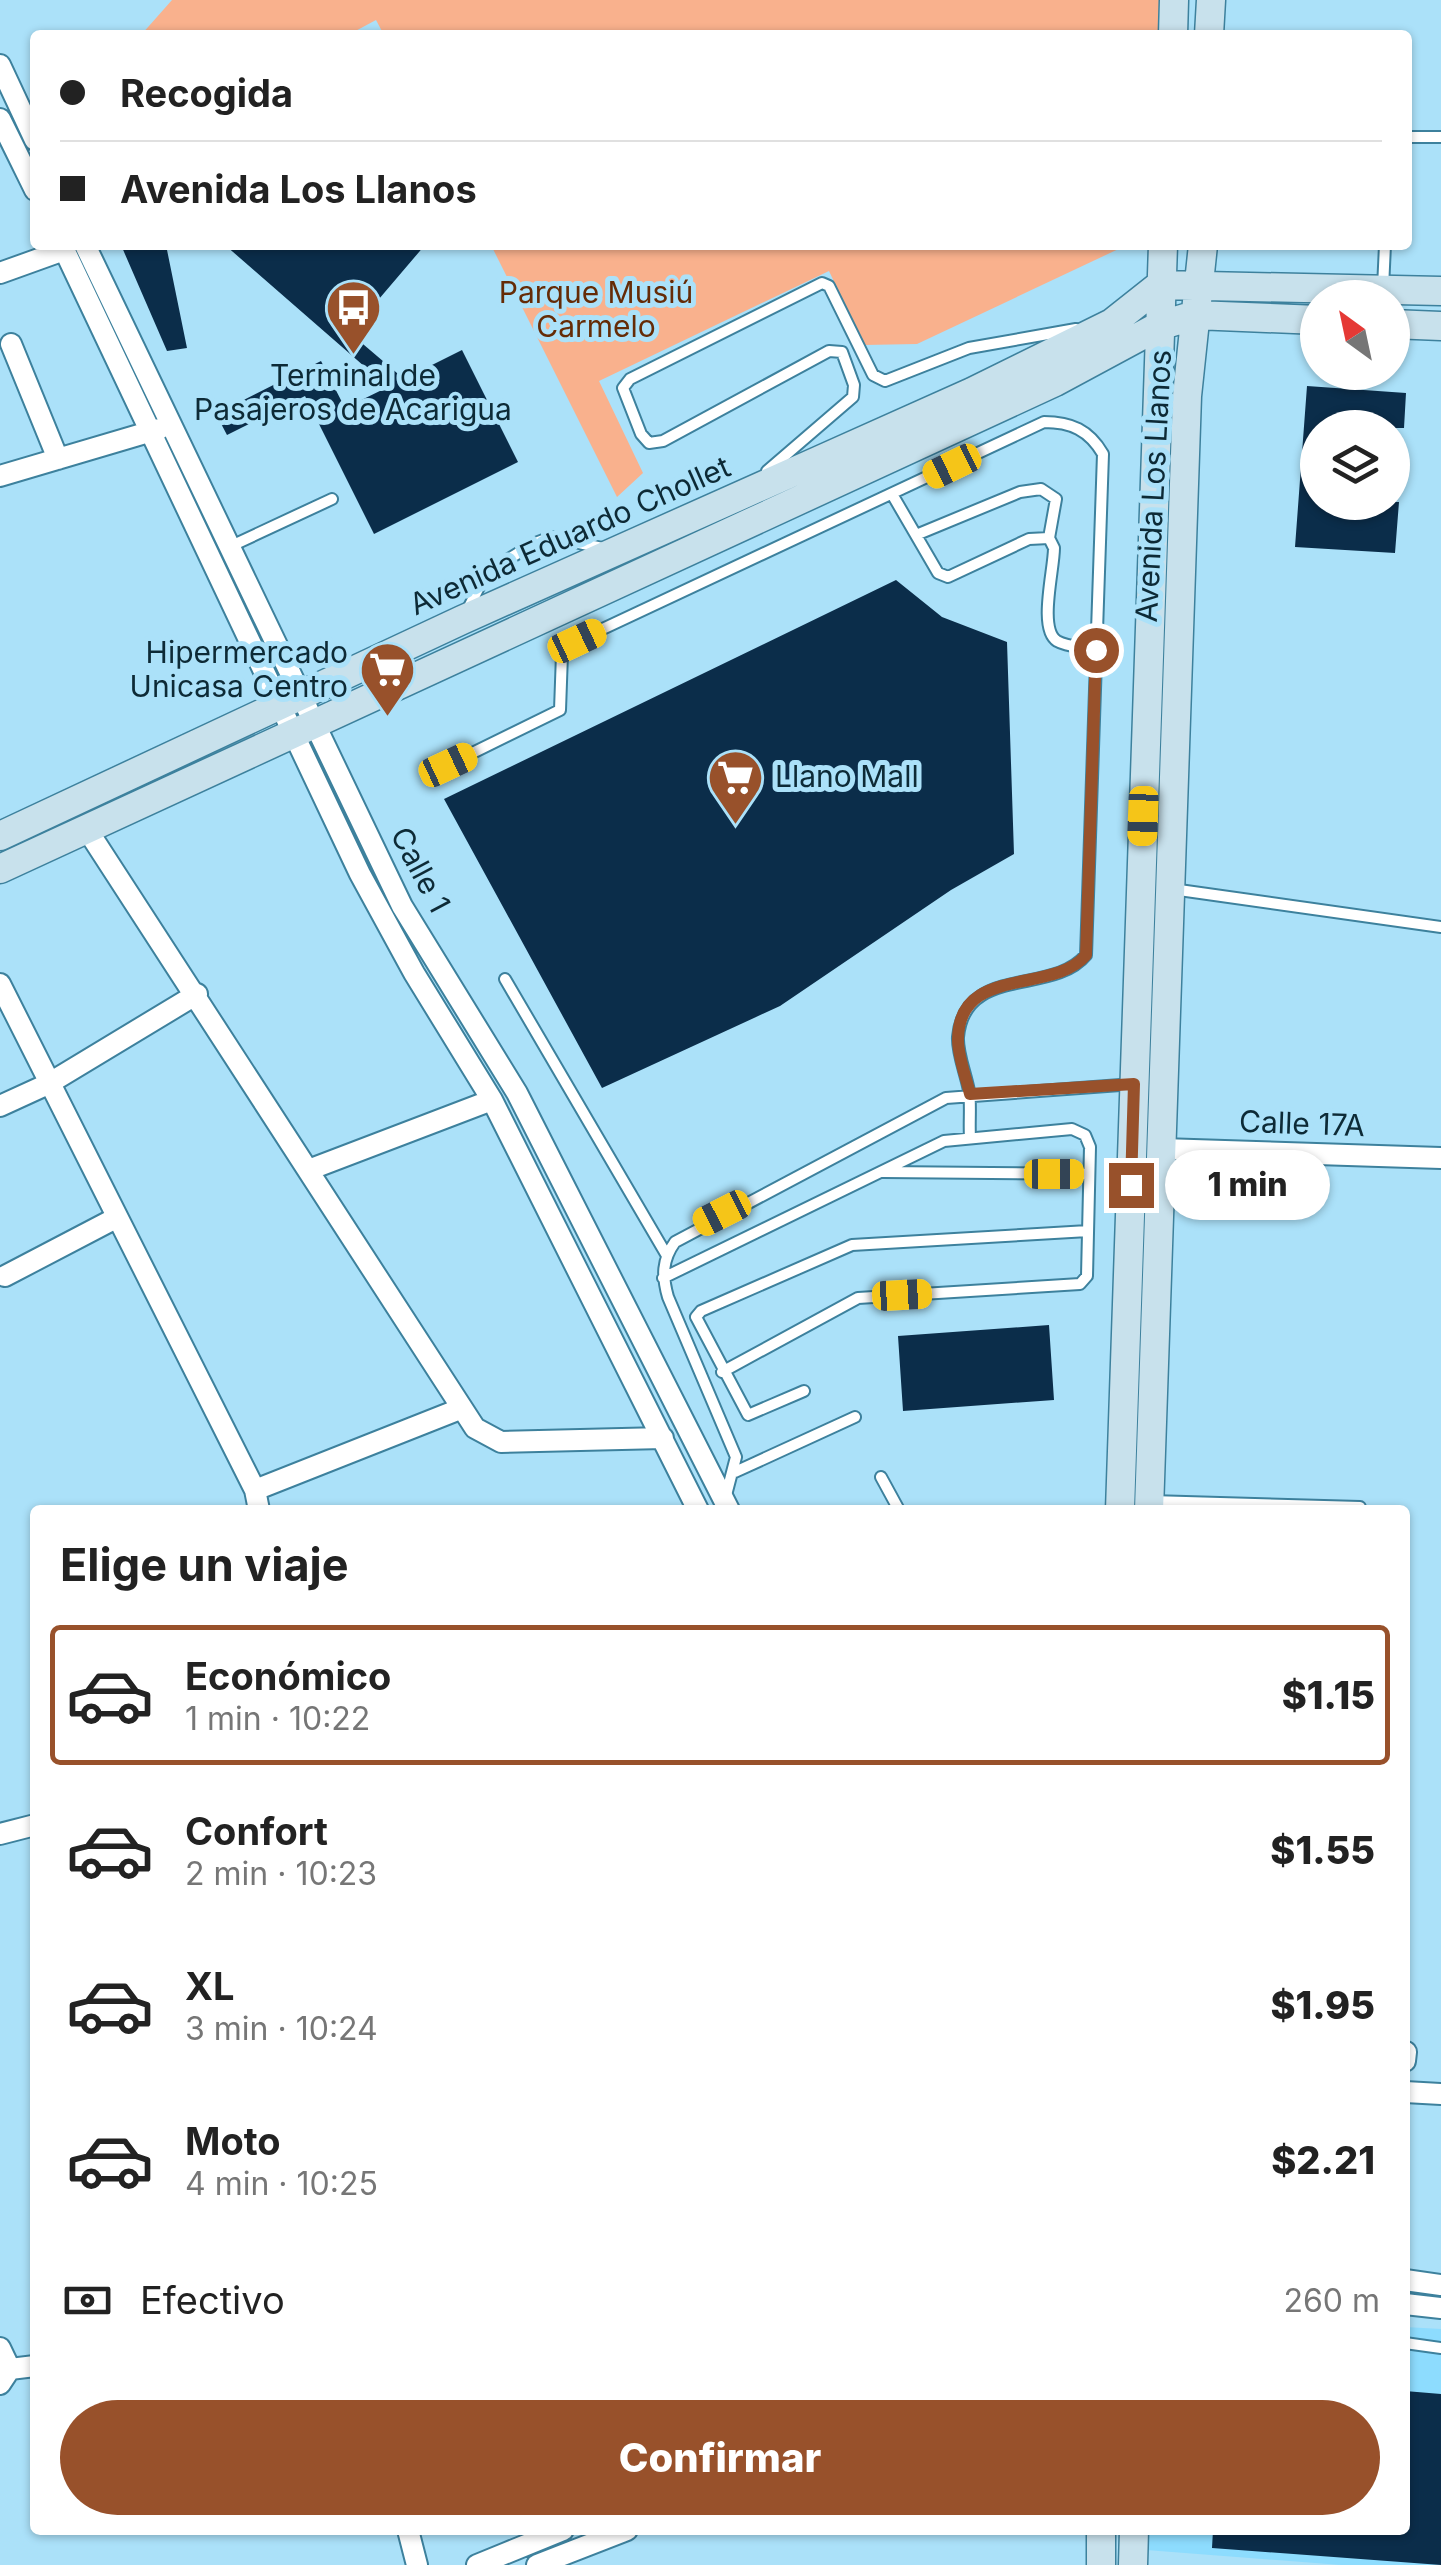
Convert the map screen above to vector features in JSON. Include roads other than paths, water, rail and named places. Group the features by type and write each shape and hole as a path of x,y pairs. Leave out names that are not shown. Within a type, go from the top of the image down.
{"street":[{"path":"1173,30 1174,0"},
{"path":"1210,0 1210,30"},
{"path":"0,65 30,129"},
{"path":"0,119 30,180"},
{"path":"0,273 62,250"},
{"name":"Calle 1","path":"71,250 150,432 288,700"},
{"name":"Calle 1","path":"72,250 170,424 228,547 300,727 414,972 492,1100 696,1505"},
{"name":"Avenida Los Llanos","path":"1120,1505 1163,250"},
{"name":"Avenida Los Llanos","path":"1149,1505 1188,396 1203,250"},
{"path":"1160,285 1300,286"},
{"name":"Avenida Eduardo Chollet","path":"0,836 613,551 972,392 1112,323 1160,285"},
{"path":"1410,290 1441,291"},
{"name":"Avenida Eduardo Chollet","path":"0,869 300,727 1055,382 1158,326 1195,315 1300,319"},
{"path":"1410,325 1441,326"},
{"path":"12,344 58,459"},
{"path":"0,476 170,424"},
{"name":"Calle 1","path":"300,727 402,906 517,1093 727,1505"},
{"path":"86,828 311,1169 475,1428 501,1442 663,1438"},
{"path":"0,984 257,1500 460,1408"},
{"path":"0,1106 48,1084 197,994"},
{"path":"311,1169 492,1100"},
{"name":"Calle 17A","path":"1162,1149 1441,1158"},
{"path":"5,1276 116,1218"},
{"path":"0,1834 30,1826"},
{"path":"1410,2092 1441,2094"},
{"path":"1410,2281 1441,2284"},
{"path":"1410,2305 1441,2308"},
{"path":"0,2348 5,2377 30,2368"},
{"path":"409,2535 417,2565"},
{"path":"476,2565 551,2535"},
{"path":"537,2565 614,2535"},
{"path":"1101,2565 1102,2535"},
{"path":"1132,2565 1134,2535"}],"lane":[{"path":"1412,137 1441,136"},
{"path":"1383,280 1385,250"},
{"path":"739,495 853,397 854,385 842,352 829,351 663,441 650,443 641,434 623,388 630,379 822,284 829,286 874,375 884,381 985,344 1112,323"},
{"path":"448,765 560,710 562,654 577,641 1044,422 1064,422 1094,438 1103,454 1086,955 1074,970 1060,976 1000,983 971,1005 958,1038 970,1094 970,1138"},
{"path":"916,536 1020,492 1041,489 1056,499 1049,538 1054,548 1046,624 1051,637 1061,643 1096,650"},
{"path":"892,494 938,573 948,577 1028,540 1049,538"},
{"path":"228,547 332,500"},
{"path":"462,620 486,574 533,544 552,537 613,551"},
{"path":"1170,889 1441,927"},
{"path":"505,979 666,1254"},
{"path":"727,1505 735,1472 732,1443 663,1278 666,1254 675,1242 705,1222 928,1107 970,1094 1134,1084"},
{"path":"663,1278 944,1141 1072,1130 1084,1134 1090,1146 1087,1276 1080,1284 858,1298 722,1372"},
{"path":"878,1172 1089,1174"},
{"path":"804,1391 748,1415 699,1325 696,1318 701,1311 841,1249 1088,1231"},
{"path":"735,1472 855,1417"},
{"path":"881,1477 896,1505"},
{"path":"1410,2344 1441,2348"}],"place":[{"name":"Terminal de Pasajeros de Acarigua","path":"353,357"},
{"name":"Hipermercado Unicasa Centro","path":"387,719"},
{"name":"Llano Mall","path":"736,826"}],"park label":[{"name":"Parque Musiú Carmelo","path":"596,310"}]}
